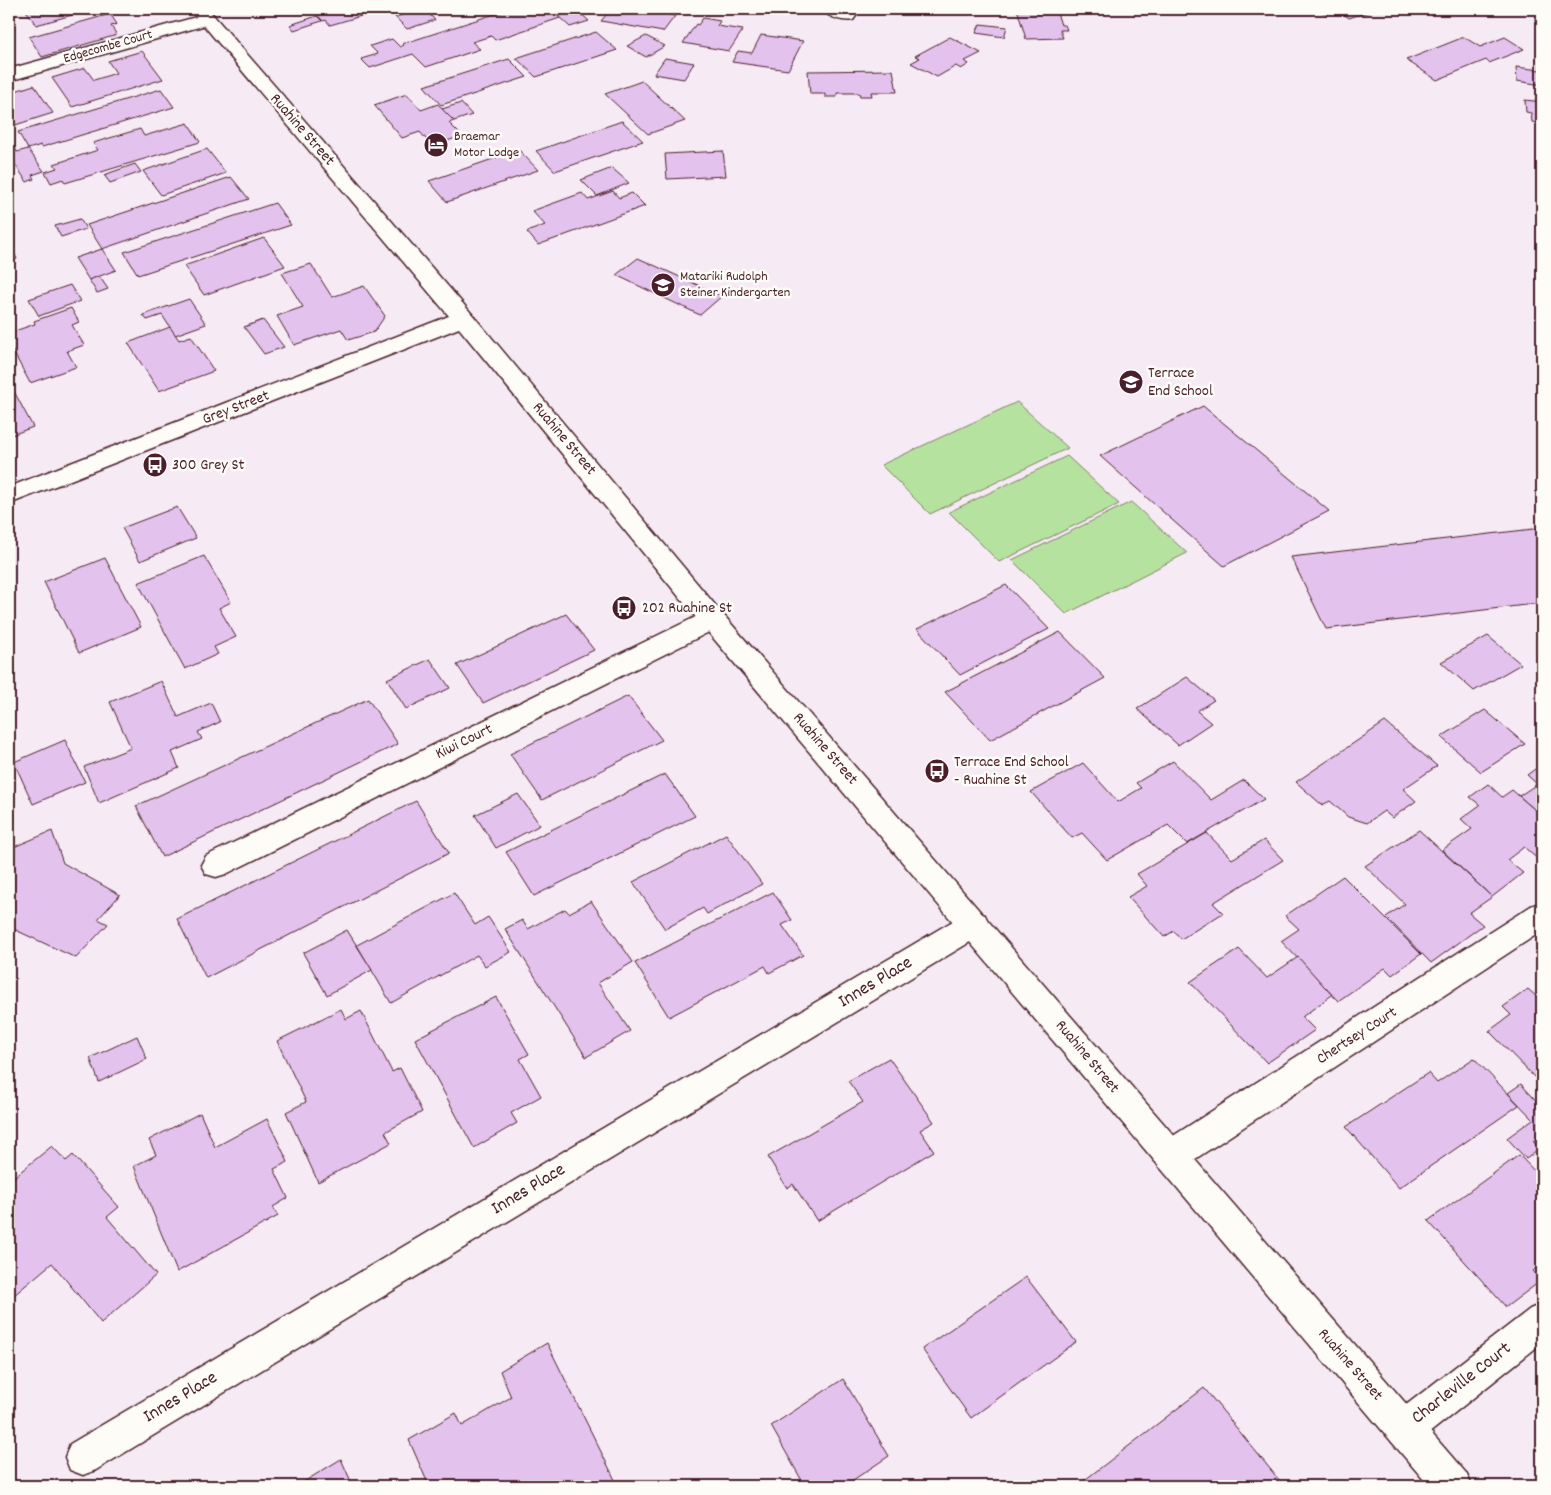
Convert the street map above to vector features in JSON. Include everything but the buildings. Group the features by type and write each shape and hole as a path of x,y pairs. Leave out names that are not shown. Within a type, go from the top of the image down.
{"street":[{"path":"831,9 847,16"},
{"name":"Edgecombe Court","path":"9,75 203,14"},
{"name":"Ruahine Street","path":"203,14 463,318 712,619 1453,1486"},
{"name":"Grey Street","path":"9,496 463,318"},
{"name":"Kiwi Court","path":"216,865 712,619"},
{"name":"Chertsey Court","path":"1171,1156 1542,915"},
{"name":"Innes Place","path":"83,1457 974,924"},
{"name":"Charleville Court","path":"1405,1429 1542,1321"}],"green space":[{"path":"1017,402 1068,448 930,514 881,465"},
{"path":"1067,456 1119,504 999,562 949,512"},
{"path":"1131,502 1187,553 1066,614 1012,560"}],"place":[{"name":"Braemar Motor Lodge","path":"436,145"},
{"name":"Matariki Rudolph Steiner Kindergarten","path":"663,285"},
{"name":"Terrace End School","path":"1131,382"},
{"name":"300 Grey St","path":"155,465"},
{"name":"202 Ruahine St","path":"624,608"},
{"name":"Terrace End School - Ruahine St","path":"937,771"}]}
